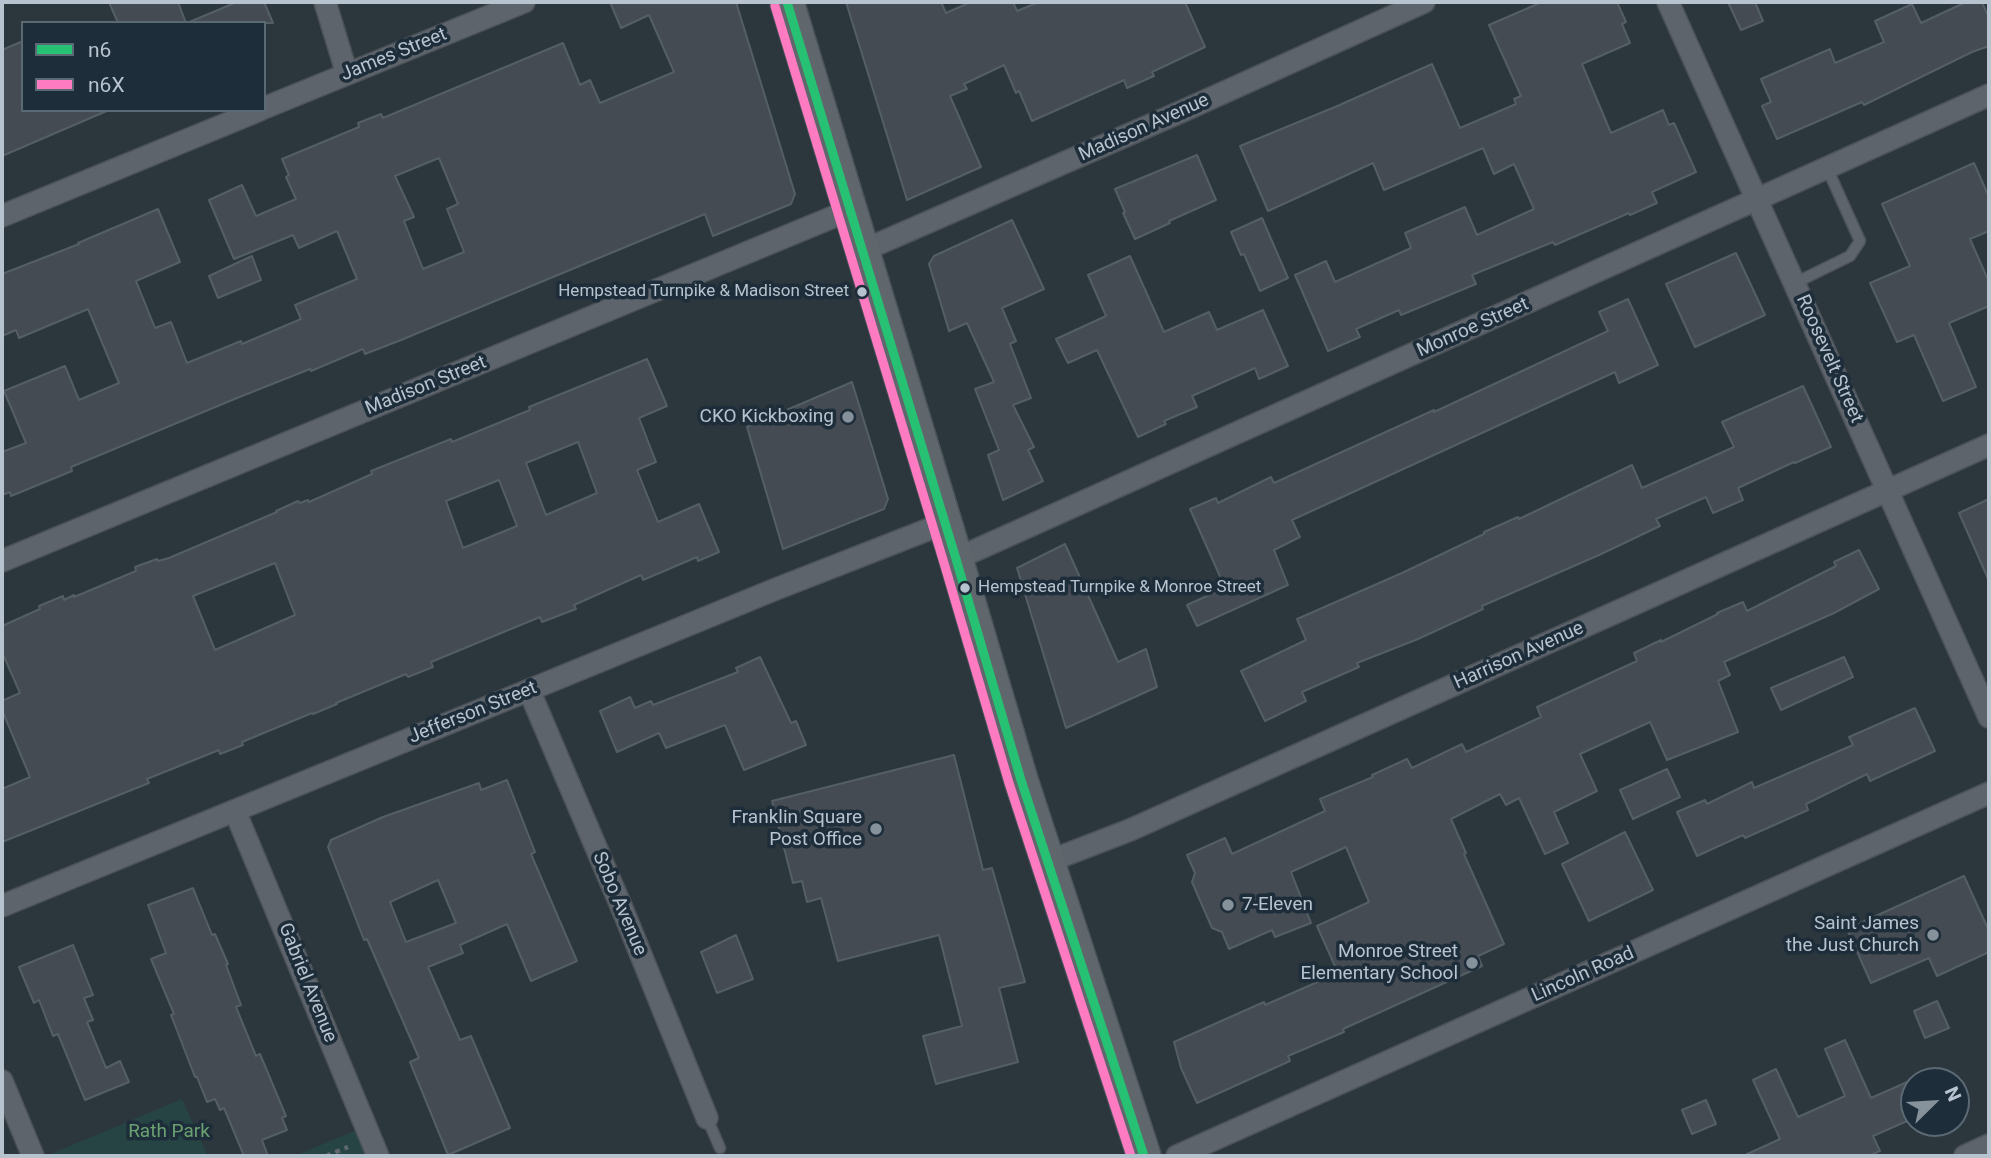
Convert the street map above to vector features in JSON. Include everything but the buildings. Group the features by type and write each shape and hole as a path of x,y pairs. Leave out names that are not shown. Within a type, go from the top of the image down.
{"main road":[{"path":"787,2 1047,862 1144,1156"}],"street":[{"path":"325,2 347,74"},
{"name":"James Street","path":"266,107 524,2"},
{"name":"Madison Avenue","path":"862,251 1424,2"},
{"name":"Roosevelt Street","path":"1668,2 1989,717"},
{"name":"Monroe Street","path":"956,559 1989,95"},
{"name":"James Street","path":"2,216 255,112"},
{"name":"Madison Street","path":"2,561 850,210"},
{"name":"Harrison Avenue","path":"1047,862 1130,830 1989,445"},
{"name":"Jefferson Street","path":"2,906 776,589 945,523"},
{"name":"Sobo Avenue","path":"529,690 708,1118"},
{"name":"Lincoln Road","path":"1178,1156 1989,793"},
{"name":"Gabriel Avenue","path":"235,811 378,1156"},
{"path":"2,1081 33,1156"},
{"path":"1965,1156 1989,1145"}],"lane":[{"path":"1795,283 1850,256 1860,241 1827,168"},
{"path":"708,1118 720,1148"}],"green space":[{"name":"Rath Park","path":"182,1099 208,1156 46,1156"},
{"path":"362,1128 374,1156 294,1156"}],"transit line":[{"name":"n6","path":"787,2 1021,780 1144,1156"},
{"name":"n6X","path":"775,6 1009,783 1131,1156"}],"place":[{"name":"Hempstead Turnpike & Madison Street","path":"862,292"},
{"name":"CKO Kickboxing","path":"848,417"},
{"name":"Hempstead Turnpike & Monroe Street","path":"965,588"},
{"name":"Franklin Square Post Office","path":"876,829"},
{"name":"7-Eleven","path":"1228,905"},
{"name":"Saint James the Just Church","path":"1933,935"},
{"name":"Monroe Street Elementary School","path":"1472,963"}]}
